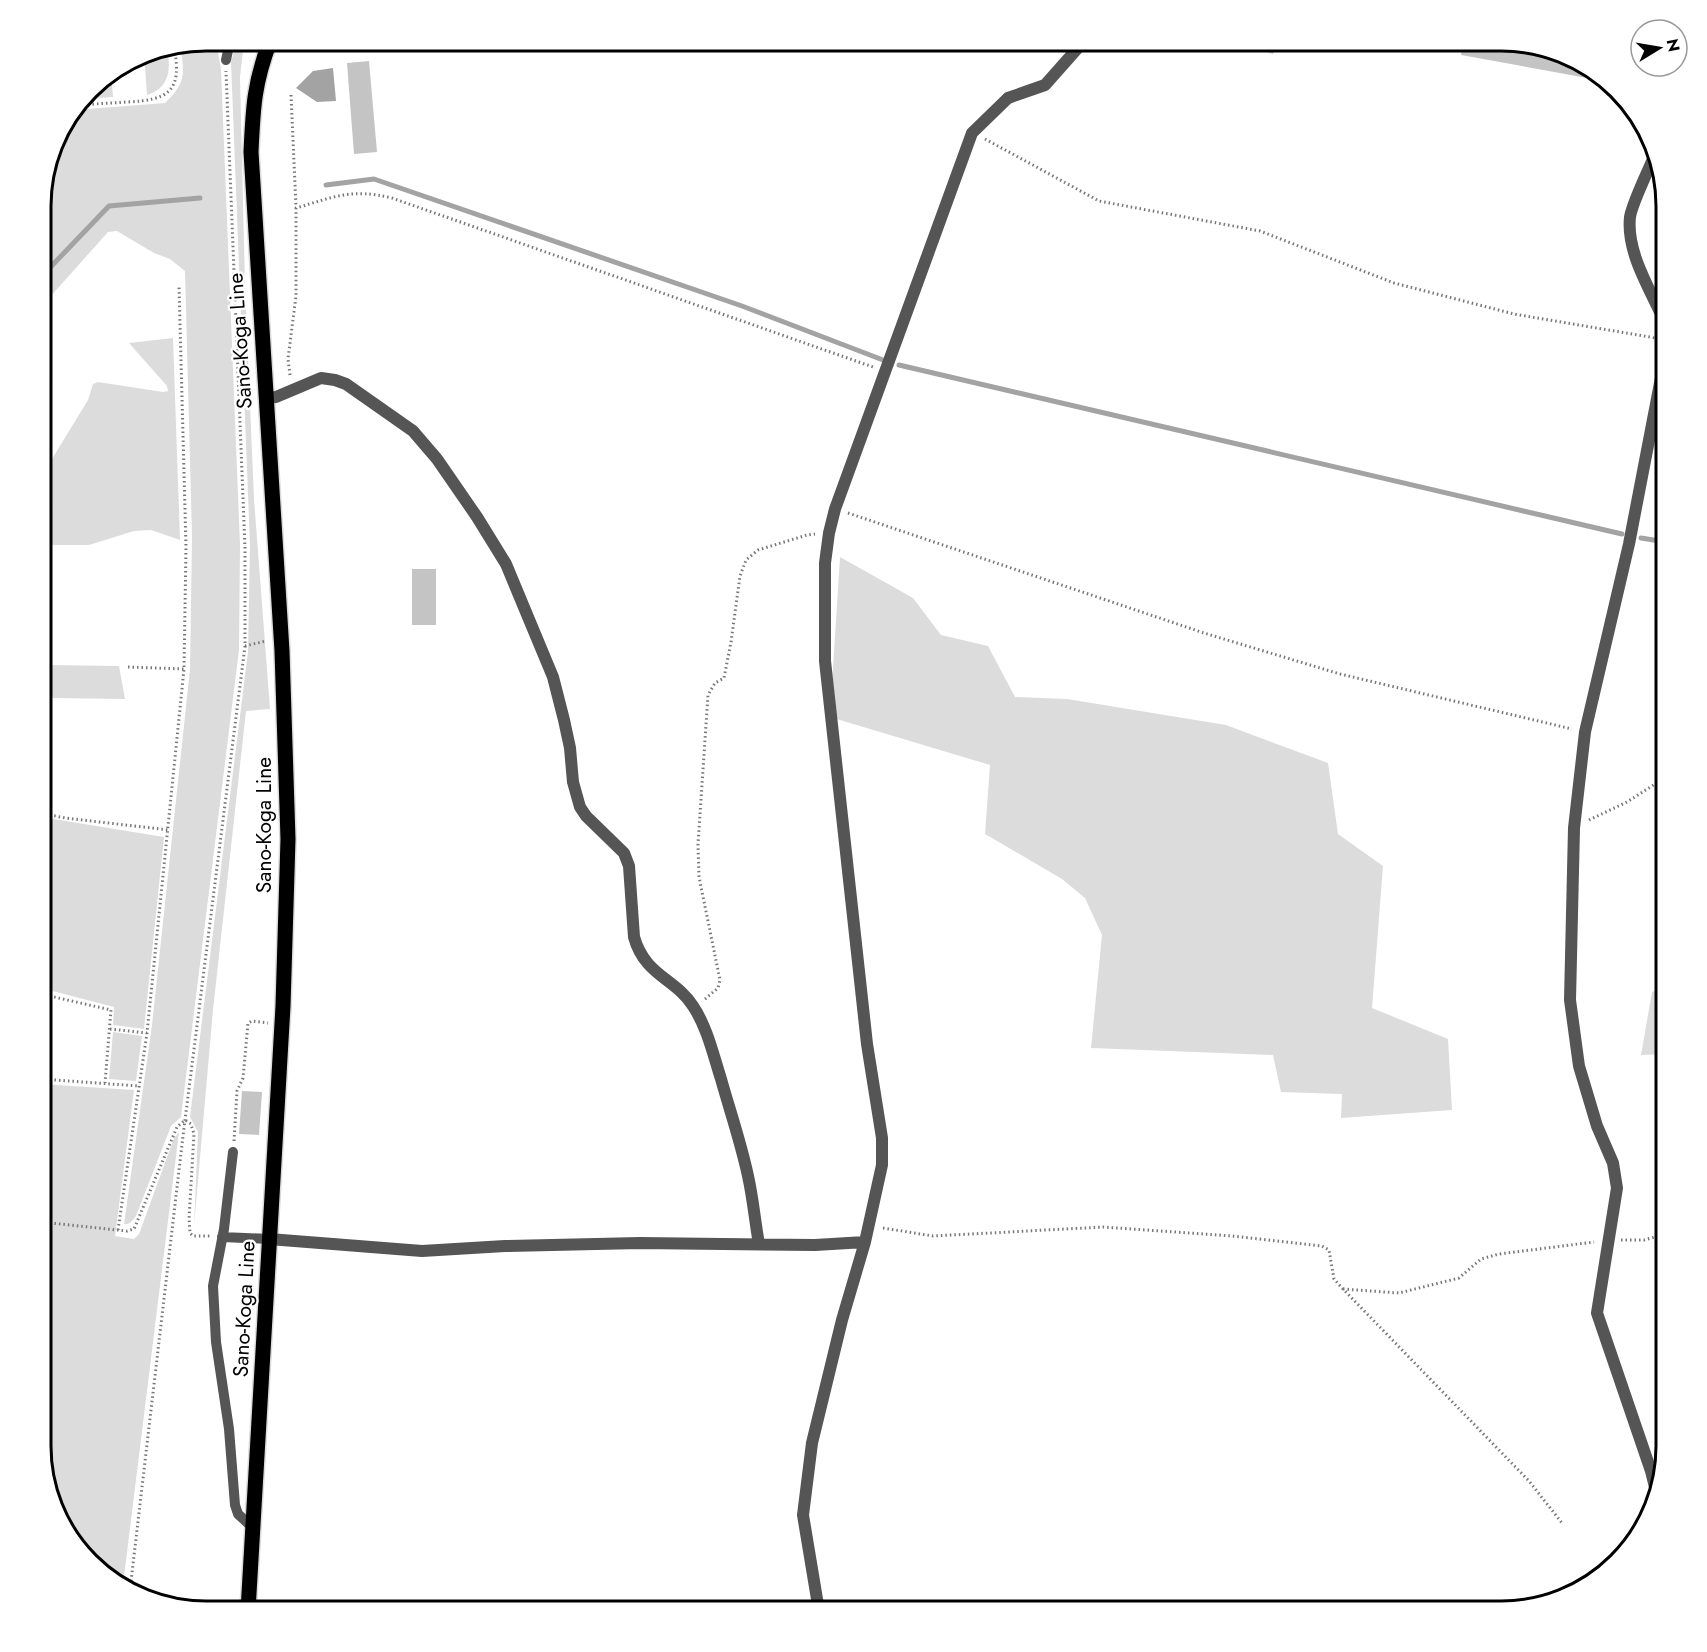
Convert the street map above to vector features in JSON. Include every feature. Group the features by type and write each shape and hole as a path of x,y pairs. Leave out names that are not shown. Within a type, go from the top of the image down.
{"main road":[{"name":"Sano-Koga Line","path":"248,1601 283,1006 288,839 282,651 251,152 255,87 266,51"}],"street":[{"path":"817,1601 803,1515 812,1443 842,1320 865,1242 882,1165 882,1138 867,1044 825,662 825,563 828,533 972,133 1008,98 1045,85 1075,51"},
{"path":"1650,166 1630,215 1631,241 1656,303"},
{"path":"265,398 276,397 321,378 335,380 354,389 413,431 437,459 490,537 519,592 553,677 570,748 573,782 580,807 624,854 629,866 634,937 637,948 653,971 685,996 705,1029 748,1176 759,1244"},
{"path":"1653,1478 1597,1313 1617,1188 1613,1163 1598,1126 1579,1066 1570,1000 1574,828 1585,732 1629,544 1656,404"},
{"path":"269,1239 422,1251 527,1245 815,1245 865,1242"}],"lane":[{"path":"224,51 226,60"},
{"path":"226,60 228,51"},
{"path":"233,1152 213,1286 216,1342 229,1429 235,1505 238,1514 252,1527"},
{"path":"222,1237 269,1239"}],"path":[{"path":"89,104 148,101 160,98 176,79 175,54"},
{"path":"131,1581 185,1120 245,646 245,548 226,60"},
{"path":"291,95 296,208 296,296 288,359 294,388"},
{"path":"227,103 235,103"},
{"path":"972,133 1099,201 1260,231 1394,283 1514,314 1656,338"},
{"path":"296,208 348,193 371,193 392,198 886,372"},
{"path":"118,1230 147,1033 184,669 186,547 179,286"},
{"path":"835,509 1204,633 1328,670 1585,732"},
{"path":"693,1006 712,995 718,988 720,980 700,889 698,844 708,695 715,683 724,678 740,576 746,560 758,550 807,535 828,533"},
{"path":"245,646 268,640"},
{"path":"128,667 184,669"},
{"path":"1574,828 1627,802 1656,783"},
{"path":"51,815 169,830"},
{"path":"51,996 111,1010 105,1083"},
{"path":"233,1152 237,1091 243,1078 248,1023 252,1021 270,1023"},
{"path":"110,1029 147,1033"},
{"path":"51,1079 139,1086"},
{"path":"51,1223 118,1230 134,1229 177,1127 185,1120"},
{"path":"185,1120 191,1124 194,1134 190,1233 193,1236 222,1237"},
{"path":"869,1225 933,1236 1103,1227 1232,1236 1322,1246 1329,1250 1335,1279 1343,1289 1529,1481 1562,1523"},
{"path":"1343,1289 1399,1293 1459,1278 1481,1259 1499,1254 1610,1240 1644,1240 1656,1237"}],"shaded area":[{"path":"218,51 221,69 240,545 239,650 181,1117 171,1126 136,1216 131,1222 124,1224 152,1025 190,669 192,537 185,271 170,259 154,253 117,231 108,232 51,296 51,196 56,166 63,147 72,128 85,109 165,103 180,83 183,63 181,53"},
{"path":"234,51 243,51 240,77 245,285 254,499 270,709 246,711 213,1010 194,1226 198,1132 190,1117 248,652 250,545 231,62"},
{"path":"168,56 167,77 164,83 155,92 147,95 145,64"},
{"path":"333,68 336,101 317,102 296,88 313,71"},
{"path":"112,83 113,97 95,98"},
{"path":"173,338 180,540 151,530 134,531 89,545 51,545 51,461 88,400 93,384 98,382 168,391 167,386 129,343"},
{"path":"840,557 913,598 941,635 988,646 1015,697 1067,699 1226,725 1328,763 1338,834 1383,866 1372,1008 1448,1039 1452,1110 1341,1118 1342,1094 1281,1092 1273,1055 1091,1048 1102,935 1085,898 1062,879 985,834 990,765 830,717"},
{"path":"51,665 119,666 125,699 53,698 51,695"},
{"path":"51,819 164,837 144,1029 113,1025 114,1007 51,991"},
{"path":"1656,991 1656,1054 1641,1055 1652,992"},
{"path":"113,1032 142,1036 136,1081 109,1079"},
{"path":"51,1085 134,1090 115,1236 134,1239 139,1234 174,1138 179,1132 124,1577 104,1563 77,1532 63,1505 52,1466"}],"building":[{"path":"1462,51 1521,52 1560,63 1587,78 1461,55"},
{"path":"369,61 377,152 354,154 347,63"},
{"path":"412,569 436,569 436,625 412,625"},
{"path":"242,1091 262,1092 259,1135 239,1134"}],"waterway":[{"path":"326,185 374,179 742,306 883,360"},
{"path":"51,267 109,206 200,198"},
{"path":"899,365 1622,534"},
{"path":"1641,538 1656,540"}]}
